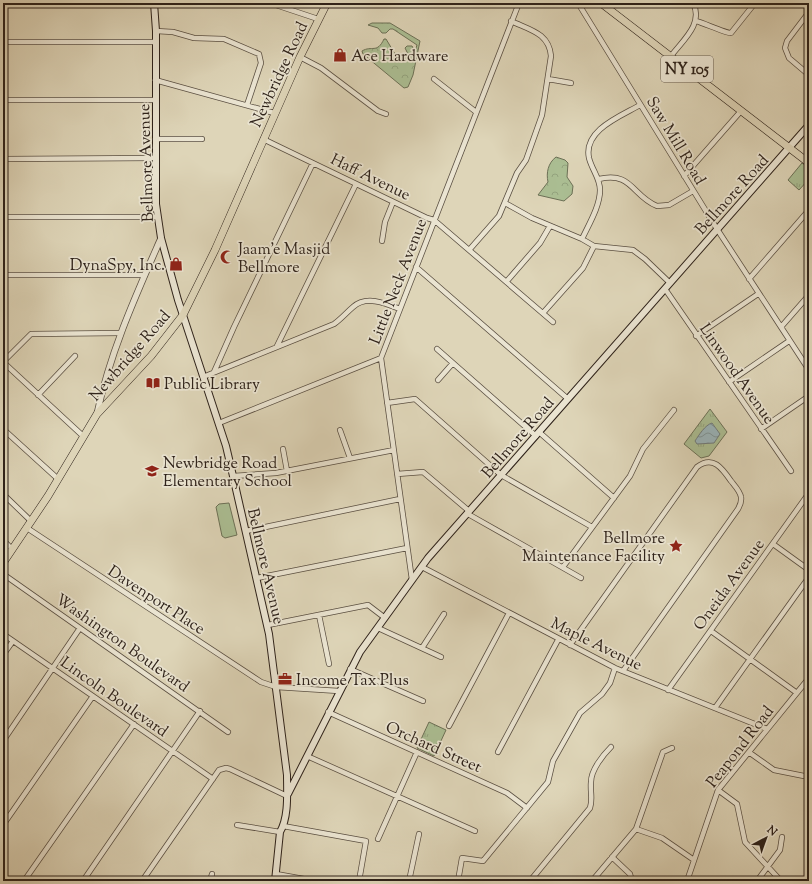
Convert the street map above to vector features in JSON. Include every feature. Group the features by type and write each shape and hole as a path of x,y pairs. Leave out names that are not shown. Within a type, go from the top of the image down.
{"main road":[{"name":"Bellmore Avenue","path":"154,3 156,31 155,158 158,217 161,238 183,314 219,423 268,625 287,774 287,796 281,829 275,881"},
{"name":"Newbridge Road","path":"3,563 58,480 97,414 147,360 183,314 215,250 274,113 300,57 328,3"},
{"name":"NY 105","path":"601,3 809,162"},
{"name":"Bellmore Road","path":"287,796 328,712 360,652 422,567 468,512 809,125"}],"street":[{"path":"270,3 318,20"},
{"name":"Little Neck Avenue","path":"412,580 381,358 518,3"},
{"name":"Saw Mill Road","path":"578,3 693,191 758,294 809,370"},
{"path":"671,56 696,21 697,12 693,3"},
{"path":"696,21 714,26 724,32 731,33 755,3"},
{"path":"809,12 787,41 784,48 789,58 809,75"},
{"path":"470,249 499,216 517,173 526,160 542,115 551,56 548,43 542,36 512,21"},
{"path":"156,31 174,32 194,38 224,39 260,54 261,63 247,106"},
{"path":"3,42 155,42"},
{"path":"300,57 321,68 378,111 386,114"},
{"path":"434,79 476,112"},
{"path":"548,79 571,83"},
{"path":"155,80 274,113"},
{"path":"3,100 156,100"},
{"path":"582,239 600,196 599,179 590,159 589,151 591,140 599,130 640,104"},
{"path":"684,176 741,110"},
{"path":"155,139 202,139"},
{"name":"Haff Avenue","path":"263,139 393,202 434,220 470,249 553,322"},
{"path":"3,159 155,158"},
{"path":"214,372 313,162"},
{"path":"599,179 608,177 618,178 625,181 656,206 669,205 693,191"},
{"path":"277,346 356,184"},
{"path":"382,241 385,222 393,202"},
{"path":"505,203 594,246 626,247 633,250 646,259 670,283"},
{"path":"749,279 809,210"},
{"path":"3,217 158,217"},
{"path":"507,281 540,243 550,226"},
{"path":"97,414 104,379 121,333 161,238"},
{"path":"543,313 583,268 594,246"},
{"path":"416,267 568,399"},
{"path":"3,275 145,275"},
{"name":"Linwood Avenue","path":"665,289 696,336 791,471"},
{"path":"696,336 758,294"},
{"path":"781,327 809,295"},
{"path":"204,377 334,324 343,318 354,306 364,301 378,301 400,309"},
{"path":"83,436 3,362 31,334 121,333"},
{"path":"729,382 789,341"},
{"path":"437,349 614,498"},
{"path":"38,395 75,356"},
{"path":"219,423 381,358"},
{"path":"438,380 453,363"},
{"path":"761,429 809,396"},
{"path":"387,403 415,400 501,475 592,527"},
{"path":"563,567 630,476 643,449 674,410"},
{"path":"3,428 58,480"},
{"path":"340,430 350,458"},
{"path":"283,449 287,471"},
{"path":"233,476 287,471 394,450"},
{"path":"570,645 697,467 702,463 717,463 739,492 741,498 738,509 623,671"},
{"path":"397,474 423,472 468,512 581,578"},
{"name":"Oneida Avenue","path":"668,690 809,493"},
{"path":"3,494 31,521"},
{"path":"246,531 400,499"},
{"name":"Davenport Place","path":"27,528 261,682 276,687 339,691"},
{"path":"3,540 12,549"},
{"path":"773,544 809,570"},
{"path":"257,578 407,548"},
{"name":"Maple Avenue","path":"422,567 558,640 615,668 767,729"},
{"name":"Washington Boulevard","path":"3,574 228,732"},
{"path":"715,708 809,577"},
{"path":"268,625 368,605 385,618"},
{"path":"449,726 509,613"},
{"path":"422,648 444,614"},
{"path":"319,615 329,664"},
{"path":"3,741 80,628"},
{"path":"378,628 442,657"},
{"path":"711,631 797,692"},
{"name":"Lincoln Boulevard","path":"3,634 213,779"},
{"path":"498,752 558,640"},
{"path":"3,655 13,641"},
{"path":"458,881 462,858 484,861 548,782 553,761 580,714 602,694 610,683 615,668"},
{"path":"350,669 423,701"},
{"name":"Peapond Road","path":"687,881 718,790 750,753 767,729 809,678"},
{"path":"3,825 93,696"},
{"path":"83,881 200,711"},
{"name":"Orchard Street","path":"328,712 507,793 527,808"},
{"path":"24,881 134,724"},
{"path":"530,881 590,808 592,802 591,781 602,756 610,746"},
{"path":"592,881 636,829 663,752 672,748"},
{"path":"378,839 417,752"},
{"path":"750,753 774,770 809,777 809,770"},
{"path":"307,756 474,831"},
{"path":"142,881 217,772 223,768 230,769 287,796"},
{"path":"718,790 737,804 745,842 781,881"},
{"path":"237,825 281,829 366,841 359,881"},
{"path":"636,829 662,838 694,860"},
{"path":"409,881 419,834"},
{"path":"757,881 780,850 782,837"},
{"path":"612,857 630,874 632,881"},
{"path":"210,881 212,874"},
{"path":"276,874 315,881"},
{"path":"3,880 7,881"}],"green space":[{"path":"372,23 390,23 420,41 413,75 408,87 404,88 363,54 362,51 377,48 384,39 386,39 395,54 404,58 408,54 405,48 407,46 412,46 415,51 417,45 393,29 390,29 386,33 382,33 378,28 368,25"},
{"path":"556,157 565,160 568,163 567,177 573,186 572,194 564,201 538,195 548,182 548,168 553,159"},
{"path":"802,163 809,168 809,179 799,190 788,180"},
{"path":"710,409 727,432 709,456 701,458 684,444"},
{"path":"229,503 237,535 225,538 222,536 216,507 219,504"},
{"path":"429,722 446,730 434,756 417,748"}],"water":[{"path":"712,423 720,434 714,443 697,444 695,441 700,433"}],"place":[{"name":"Ace Hardware","path":"340,55"},
{"name":"Jaam'e Masjid Bellmore","path":"227,257"},
{"name":"DynaSpy, Inc.","path":"176,264"},
{"name":"Public Library","path":"153,383"},
{"name":"Newbridge Road Elementary School","path":"152,471"},
{"name":"Bellmore Maintenance Facility","path":"676,546"},
{"name":"Income Tax Plus","path":"285,679"}]}
